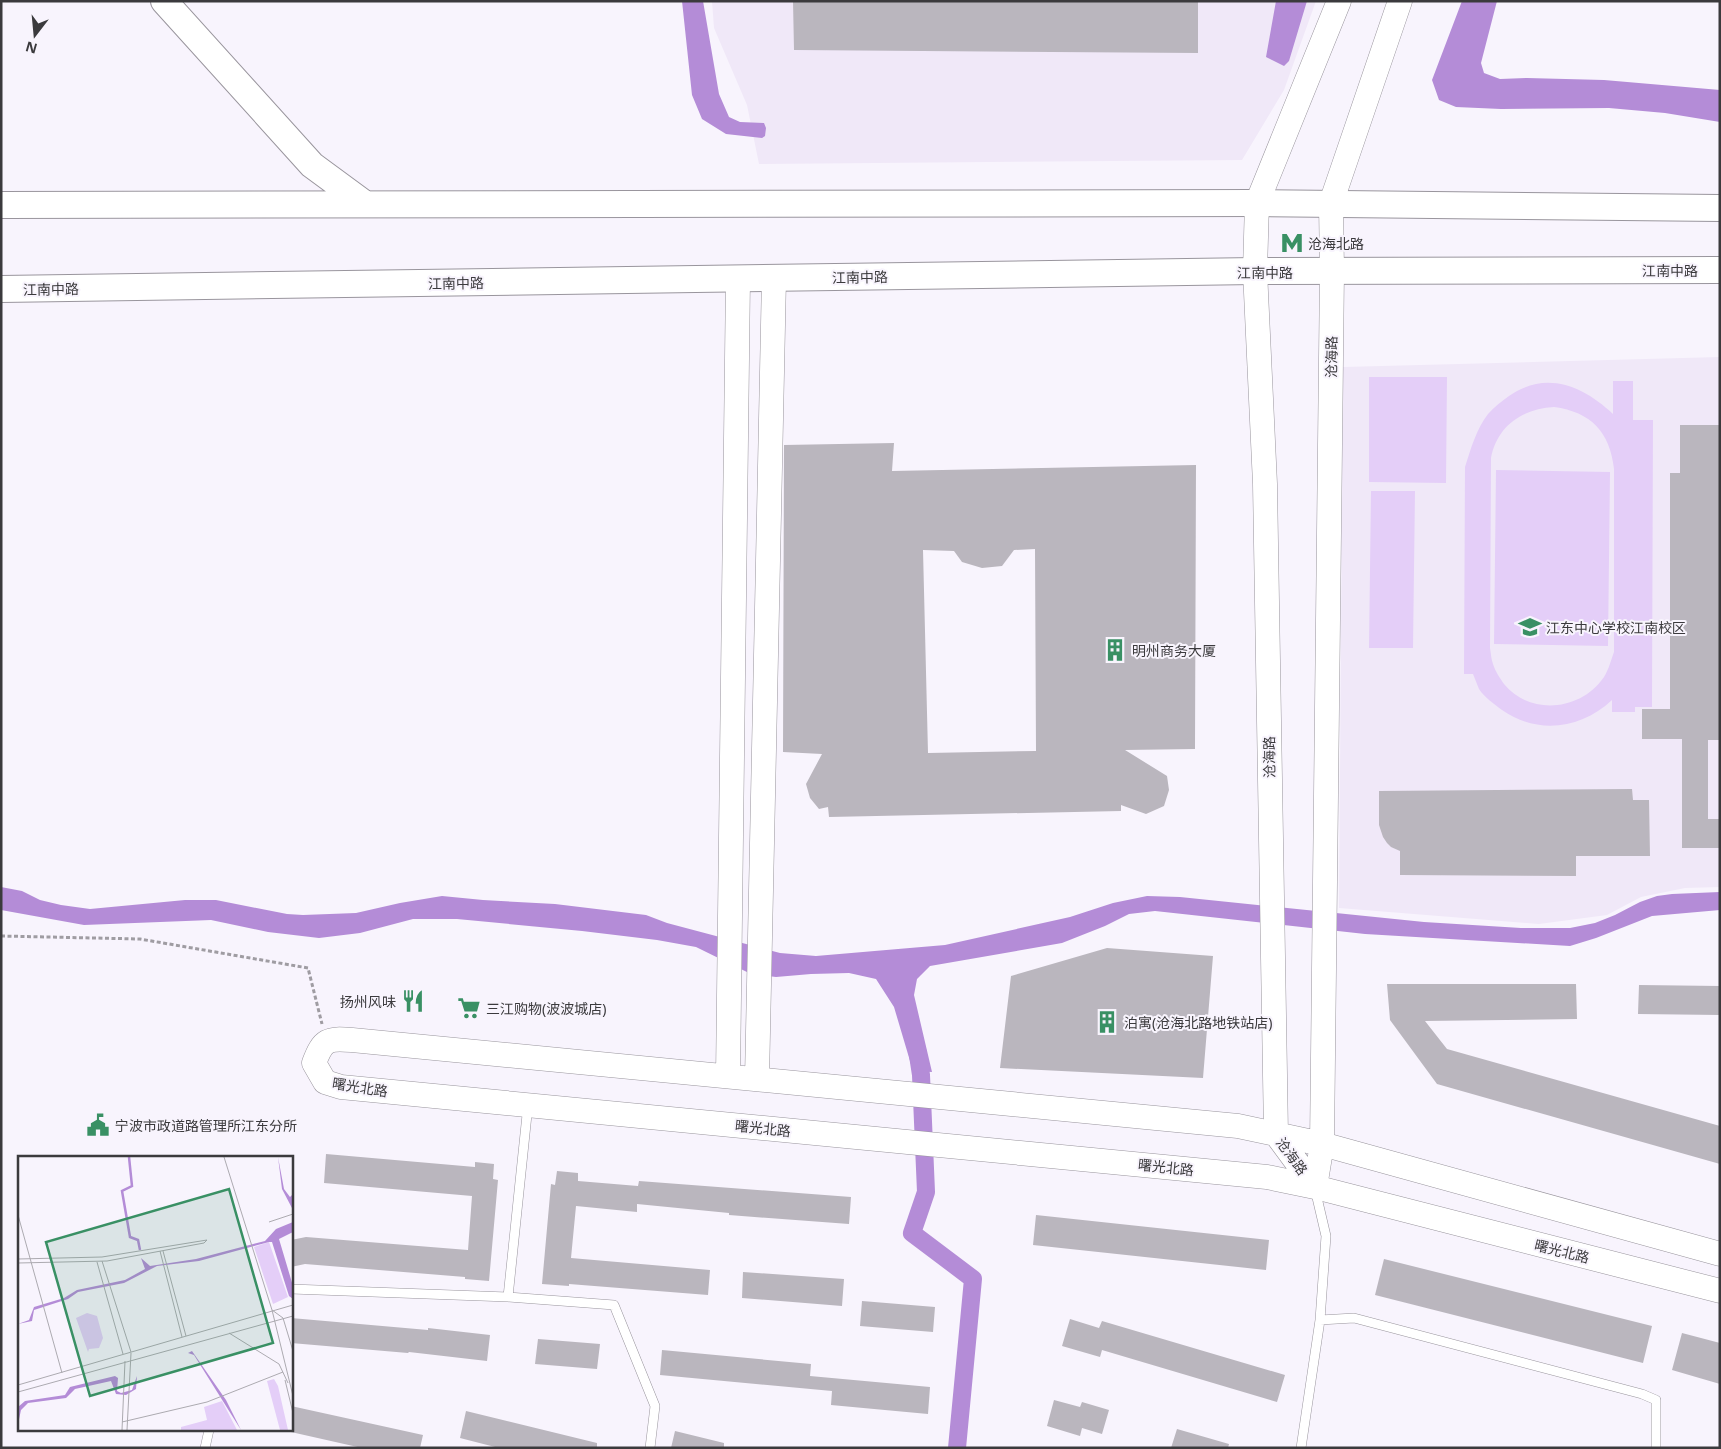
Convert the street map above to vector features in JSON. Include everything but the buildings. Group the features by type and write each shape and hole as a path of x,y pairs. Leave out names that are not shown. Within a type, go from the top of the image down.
{"main road":[{"path":"164,1 312,165 365,204"},
{"name":"沧海路","path":"1315,1188 1276,1134 1265,484 1255,271 1257,203 1339,1"},
{"name":"沧海路","path":"1315,1188 1322,1144 1332,271 1331,204 1400,1"},
{"path":"1,205 1257,203 1720,208"},
{"name":"江南中路","path":"1,289 1255,271 1720,270"},
{"path":"757,1079 774,278"},
{"path":"728,1076 738,279"},
{"path":"326,1041 335,1038 1238,1126 1322,1144 1720,1254"},
{"name":"曙光北路","path":"326,1041 319,1048 314,1063 325,1082 341,1087 1267,1176 1720,1291"}],"lane":[{"path":"508,1297 528,1105"},
{"path":"1301,1448 1320,1320 1326,1236 1315,1188"},
{"path":"292,1290 508,1297 614,1305 655,1406 650,1448"},
{"path":"1320,1320 1354,1318 1642,1394 1656,1400 1656,1448"},
{"path":"205,1448 209,1432"}],"path":[{"path":"1,936 140,939 308,968 326,1041"}],"shaded area":[{"path":"682,1 703,1 719,94 729,117 740,122 764,123 766,128 765,136 762,138 726,134 702,119 692,95"},
{"path":"712,1 1316,1 1284,90 1242,160 759,164 747,105 714,28"},
{"path":"1276,1 1307,1 1289,61 1284,66 1266,57"},
{"path":"1462,1 1497,1 1481,63 1484,73 1500,79 1604,80 1720,90 1720,122 1665,113 1609,108 1501,109 1456,107 1439,100 1432,80"},
{"name":"江东中心学校江南校区","path":"1720,357 1720,887 1685,888 1641,897 1607,915 1539,924 1339,908 1343,367"},
{"path":"1369,377 1447,377 1446,483 1369,482"},
{"path":"1613,381 1633,381 1633,420 1653,420 1652,707 1635,707 1635,712 1612,712 1612,700 1600,710 1573,722 1559,725 1530,723 1502,710 1481,692 1473,674 1464,674 1465,467 1477,433 1488,414 1509,396 1523,388 1550,383 1564,385 1577,389 1589,396 1613,414","holes":["1554,407 1588,419 1596,426 1603,434 1612,456 1614,469 1614,652 1604,677 1582,697 1569,703 1541,705 1527,701 1515,694 1504,684 1496,672 1492,660 1490,648 1491,458 1499,437 1513,421 1531,411 1542,408"]},
{"path":"1496,470 1610,472 1608,646 1494,644"},
{"path":"1371,491 1415,491 1413,648 1369,648"},
{"path":"1,887 22,891 40,900 90,909 185,900 216,900 287,914 303,915 356,913 442,896 555,904 646,915 667,923 780,953 816,956 945,945 1070,917 1113,903 1147,896 1180,897 1424,922 1521,928 1570,928 1595,923 1640,902 1657,896 1672,894 1720,892 1720,910 1652,916 1570,946 1365,934 1155,911 1129,914 1062,943 930,966 917,979 914,995 932,1072 913,1071 894,1007 876,979 849,973 776,977 751,974 696,947 657,940 582,931 457,919 413,919 360,933 319,938 268,932 211,920 84,925 1,910"}],"waterway":[{"path":"917,1049 921,1075 926,1192 912,1233 973,1279 957,1448"}],"place":[{"name":"沧海北路","path":"1292,243"},
{"name":"江东中心学校江南校区","path":"1530,627"},
{"name":"明州商务大厦","path":"1115,650"},
{"name":"扬州风味","path":"413,1001"},
{"name":"三江购物(波波城店)","path":"469,1008"},
{"name":"泊寓(沧海北路地铁站店)","path":"1107,1022"},
{"name":"宁波市政道路管理所江东分所","path":"98,1125"}]}
